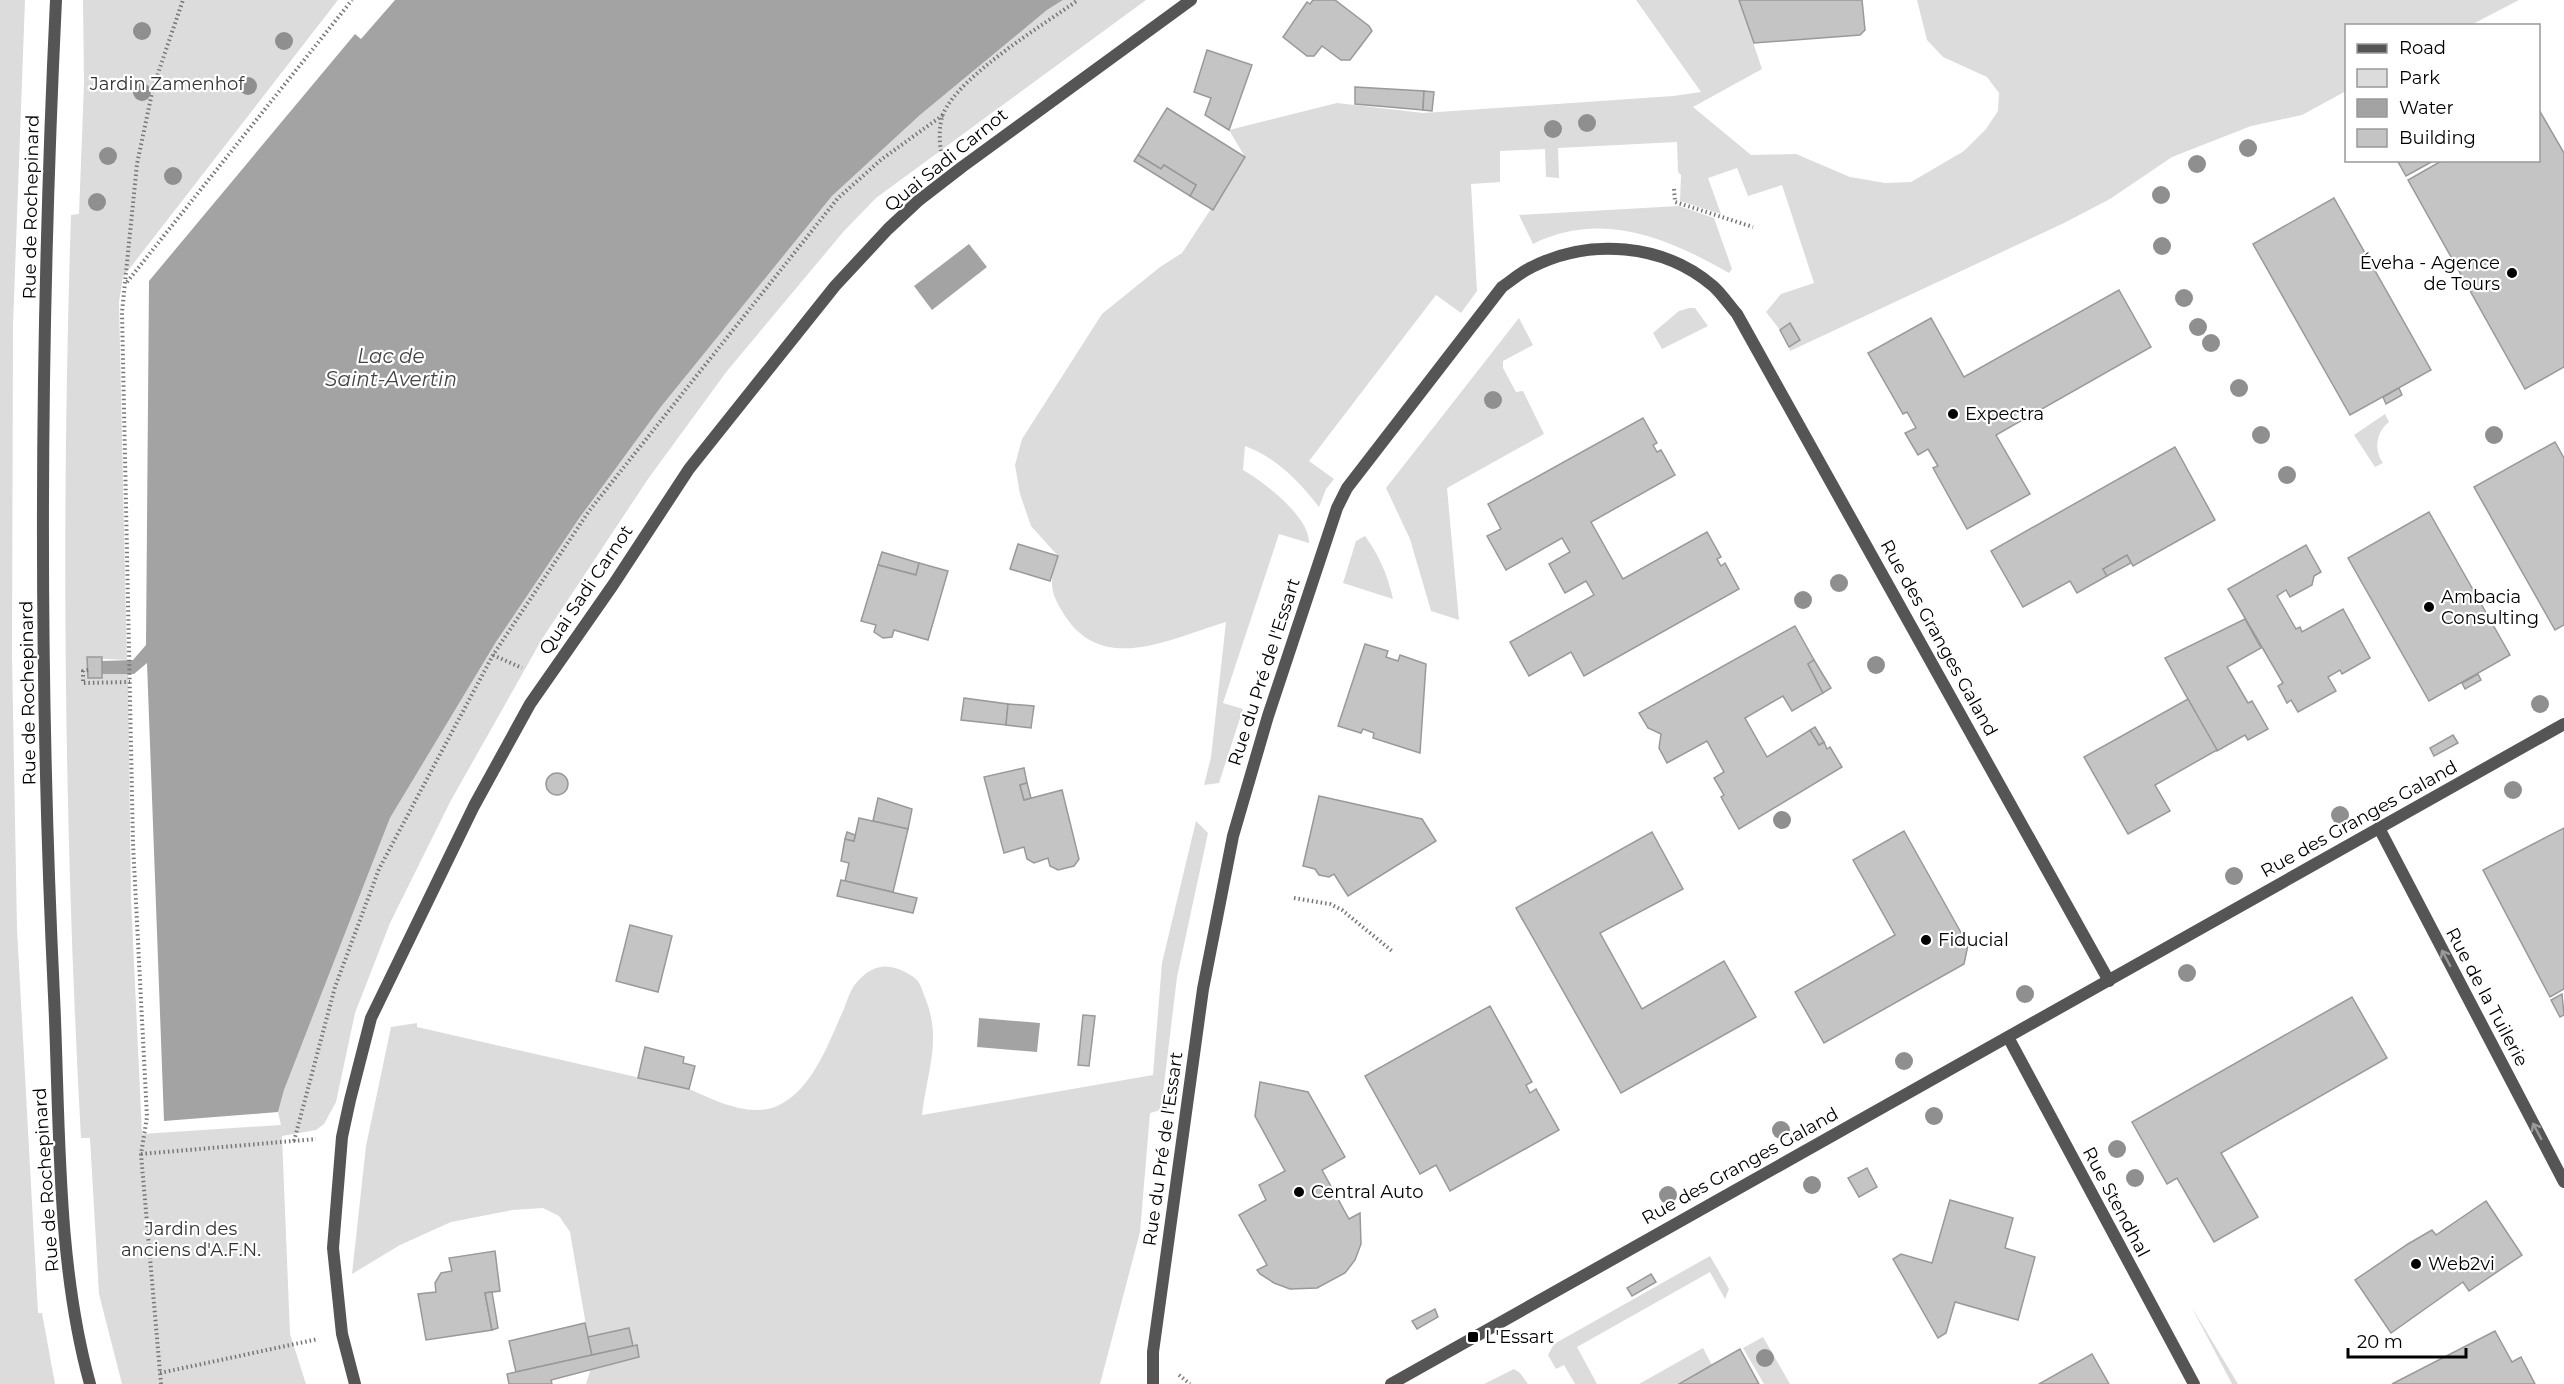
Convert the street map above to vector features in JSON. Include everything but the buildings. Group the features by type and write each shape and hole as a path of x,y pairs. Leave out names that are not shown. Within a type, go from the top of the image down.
{"street":[{"name":"Rue de Rochepinard","path":"56,0 46,402 48,807 65,1221 72,1296 90,1384"},
{"name":"Quai Sadi Carnot","path":"355,1384 342,1334 333,1248 346,1119 371,1018 474,806 530,704 613,585 688,469 836,286 888,229 918,201 962,167 1191,0"},
{"name":"Rue du Pré de l'Essart","path":"1153,1384 1153,1352 1203,989 1233,836 1248,777 1271,704 1337,508 1347,488 1502,287 1531,267 1567,254 1605,248 1635,249 1664,258 1693,272 1714,286 1737,314"},
{"name":"Rue des Granges Galand","path":"1737,314 2109,981"},
{"name":"Rue des Granges Galand","path":"1390,1384 2564,724"},
{"name":"Rue de la Tuilerie","path":"2379,828 2564,1182"},
{"name":"Rue Stendhal","path":"2008,1037 2194,1384"}],"path":[{"path":"161,1384 141,1154 147,1117 133,844 122,312 127,282 137,164 153,88 183,0"},
{"path":"127,282 352,0"},
{"path":"141,1154 294,1141 335,987 378,869 493,655 590,511 838,198 882,159 943,115 955,95 977,74 1077,0"},
{"path":"1674,189 1675,202 1753,227"},
{"path":"88,670 83,671 83,683 130,682"},
{"path":"1294,898 1330,904 1342,910 1392,951"},
{"path":"160,1373 342,1334"}],"green space":[{"path":"0,0 25,0 13,325 12,656 17,929 38,1313 42,1313 55,1384 0,1384"},
{"path":"83,0 338,0 123,277 119,302 127,660 87,658 88,678 102,678 102,674 128,674 131,899 142,1134 281,1125 278,1112 284,1090 390,818 496,642 578,520 660,408 832,196 920,115 1047,10 1063,0 1146,0 876,198 844,231 727,371 648,479 542,639 450,802 390,923 355,1013 336,1102 324,1124 316,1130 282,1136 290,1334 306,1384 122,1384 99,1294 90,1138 81,1138 71,907 66,676 68,330 71,215 79,214 84,84"},
{"path":"1636,0 1739,0 1762,69 1693,107 1751,155 1796,154 1850,177 1885,183 1911,182 1964,151 1986,129 1998,111 1999,93 1987,77 1943,57 1927,40 1917,0 2519,0 2473,24 2345,24 2345,92 2302,115 2251,126 2172,157 2110,199 2064,223 1790,351 1789,347 1800,340 1791,324 1780,330 1766,312 1781,294 1814,283 1782,185 1748,196 1737,168 1708,178 1721,214 1680,201 1681,175 1678,172 1677,142 1558,148 1559,178 1546,177 1545,149 1500,151 1500,182 1471,184 1477,291 1461,313 1436,295 1309,461 1334,479 1326,489 1319,507 1286,471 1267,457 1245,446 1243,470 1284,501 1294,512 1302,522 1309,543 1279,534 1223,703 1243,709 1219,783 1204,785 1211,757 1226,622 1162,643 1141,647 1119,648 1099,644 1081,634 1065,616 1053,593 1052,580 1058,556 1031,526 1020,494 1015,465 1022,439 1102,314 1160,267 1182,253 1245,157 1229,130 1337,103 1423,113 1673,96 1701,92"},
{"path":"1679,206 1714,218 1732,269 1729,273 1658,239 1609,229 1584,229 1558,234 1533,244 1519,215"},
{"path":"1695,308 1708,326 1662,349 1653,333 1679,311"},
{"path":"1519,318 1533,345 1503,361 1503,368 1516,392 1523,391 1544,434 1447,488 1459,620 1431,611 1410,539 1386,488"},
{"path":"2385,414 2389,422 2379,435 2377,446 2383,463 2375,467 2354,435"},
{"path":"1365,536 1382,566 1393,599 1343,583 1356,541"},
{"path":"1196,821 1208,833 1177,977 1161,1110 1150,1113 1140,1232 1100,1384 586,1384 591,1368 639,1357 637,1345 588,1337 570,1232 559,1216 543,1208 512,1210 451,1222 400,1245 352,1274 366,1146 391,1027 417,1023 417,1027 689,1089 743,1109 766,1109 789,1099 809,1078 825,1052 857,982 870,971 890,967 917,980 930,1011 932,1055 922,1115 1153,1075 1162,963"},
{"path":"1710,1256 1729,1289 1725,1299 1710,1272 1577,1347 1597,1384 1575,1384 1564,1365 1556,1369 1548,1355 1554,1344"},
{"path":"2191,1306 2238,1384 2232,1384"},
{"path":"1763,1337 1790,1384 1764,1384 1743,1348"},
{"path":"1703,1348 1712,1365 1679,1384 1639,1384"},
{"path":"1514,1369 1528,1384 1484,1384"}],"water":[{"name":"Lac de Saint-Avertin","path":"395,0 1063,0 1047,10 920,115 832,196 660,408 578,520 496,642 390,818 284,1090 278,1112 164,1121 147,663 134,674 102,674 102,661 133,660 146,645 149,281 355,34 361,39"},
{"path":"969,244 987,267 932,310 914,286"},
{"path":"979,1018 1040,1023 1037,1052 977,1047"}],"place":[{"name":"Éveha - Agence de Tours","path":"2512,273"},
{"name":"Expectra","path":"1953,414"},
{"name":"Ambacia Consulting","path":"2429,607"},
{"name":"Fiducial","path":"1926,940"},
{"name":"Central Auto","path":"1299,1192"},
{"name":"Web2vi","path":"2416,1264"},
{"name":"L'Essart","path":"1473,1337"}],"park label":[{"name":"Jardin Zamenhof","path":"167,84"},
{"name":"Jardin des anciens d'A.F.N.","path":"191,1239"}]}
